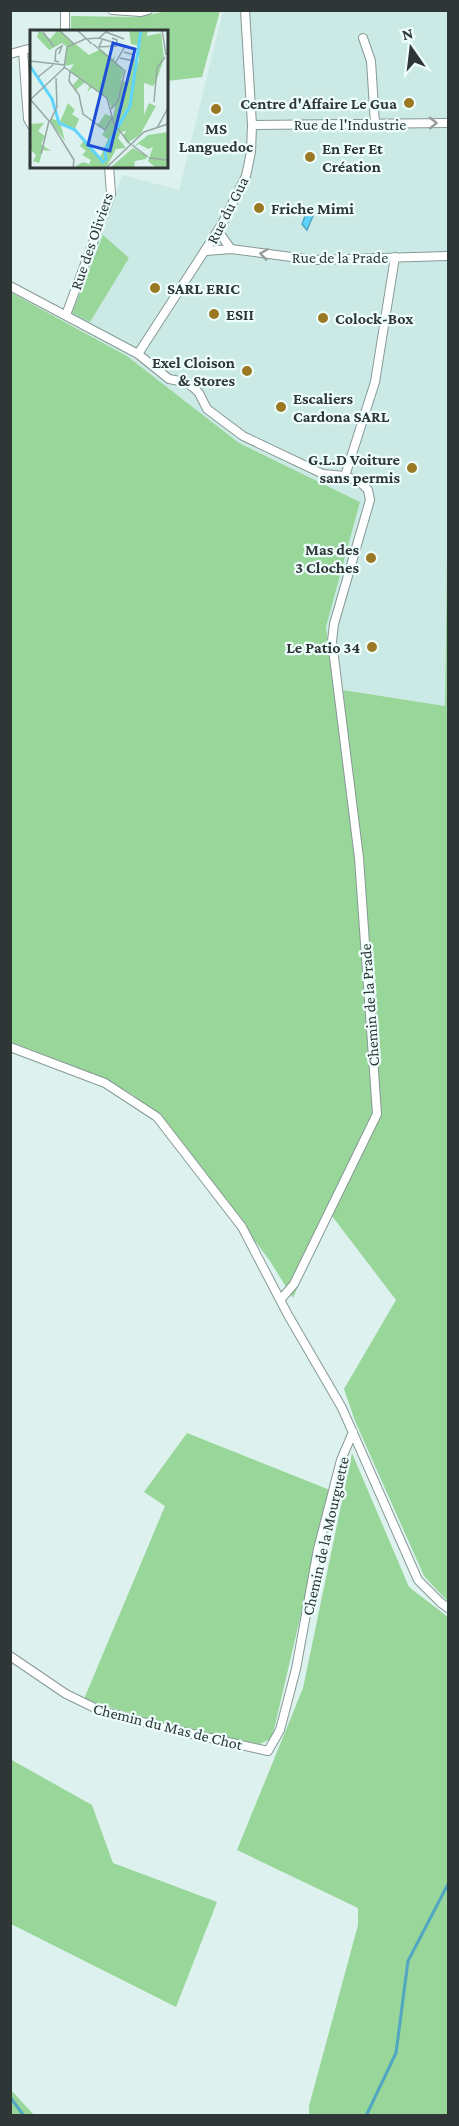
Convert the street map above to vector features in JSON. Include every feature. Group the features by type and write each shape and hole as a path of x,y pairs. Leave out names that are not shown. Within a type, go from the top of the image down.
{"street":[{"path":"65,10 65,30"},
{"path":"112,10 144,11"},
{"name":"Rue du Gua","path":"138,354 206,251 238,196 246,177 252,125 245,10"},
{"path":"363,38 371,61 375,124"},
{"path":"10,54 30,49"},
{"path":"23,51 30,122"},
{"name":"Rue de l'Industrie","path":"252,125 448,123"},
{"name":"Rue des Oliviers","path":"66,315 111,194 109,168"},
{"path":"218,231 231,249"},
{"name":"Rue de la Prade","path":"206,251 231,249 314,260 448,256"},
{"path":"10,286 138,354 169,379 193,387 199,393 207,409 243,436 323,474 345,476 375,382 395,257"},
{"name":"Chemin de la Prade","path":"281,1299 294,1284 377,1114 359,858 332,641 334,624 370,500 368,490 360,482 345,476"},
{"path":"10,1047 105,1083 157,1116 242,1227 288,1315 342,1408 418,1580 448,1608"},
{"name":"Chemin de la Mourguette","path":"268,1751 280,1730 296,1669 318,1549 342,1460 353,1432"},
{"name":"Chemin du Mas de Chot","path":"10,1656 66,1694 99,1710 161,1727 268,1751"}],"shaded area":[{"path":"223,11 448,11 448,472 445,706 334,688 326,627 360,502 239,443 127,356 64,320 123,175 179,190"}],"green space":[{"path":"173,10 220,11 202,77 168,81 168,30 71,30 71,16 136,17"},
{"path":"103,235 129,258 90,322 72,313"},
{"path":"10,292 127,356 239,443 360,502 326,627 358,879 375,1112 293,1298 270,1261 159,1114 106,1079 11,1042"},
{"path":"448,472 448,1602 424,1576 355,1421 344,1389 396,1300 332,1216 380,1115 370,962 343,690 445,706"},
{"path":"187,1433 330,1490 272,1738 256,1746 160,1723 84,1699 165,1506 144,1492"},
{"path":"352,1453 409,1587 448,1617 448,2115 309,2115 309,2106 358,1925 358,1908 237,1850 303,1688"},
{"path":"10,1759 92,1805 113,1863 217,1902 176,2007 11,1924"},
{"path":"11,2090 34,2115 11,2115"}],"water":[{"path":"305,207 315,211 307,230 302,224 306,214 303,212"}],"waterway":[{"path":"366,2116 396,2053 408,1961 448,1884"},
{"path":"10,2097 24,2116"}],"place":[{"name":"Centre d'Affaire Le Gua","path":"409,103"},
{"name":"MS Languedoc","path":"216,109"},
{"name":"En Fer Et Création","path":"310,157"},
{"name":"Friche Mimi","path":"259,208"},
{"name":"SARL ERIC","path":"155,288"},
{"name":"ESII","path":"214,314"},
{"name":"Colock-Box","path":"323,318"},
{"name":"Exel Cloison & Stores","path":"247,371"},
{"name":"Escaliers Cardona SARL","path":"281,407"},
{"name":"G.L.D Voiture sans permis","path":"412,468"},
{"name":"Mas des 3 Cloches","path":"371,558"},
{"name":"Le Patio 34","path":"372,647"}]}
